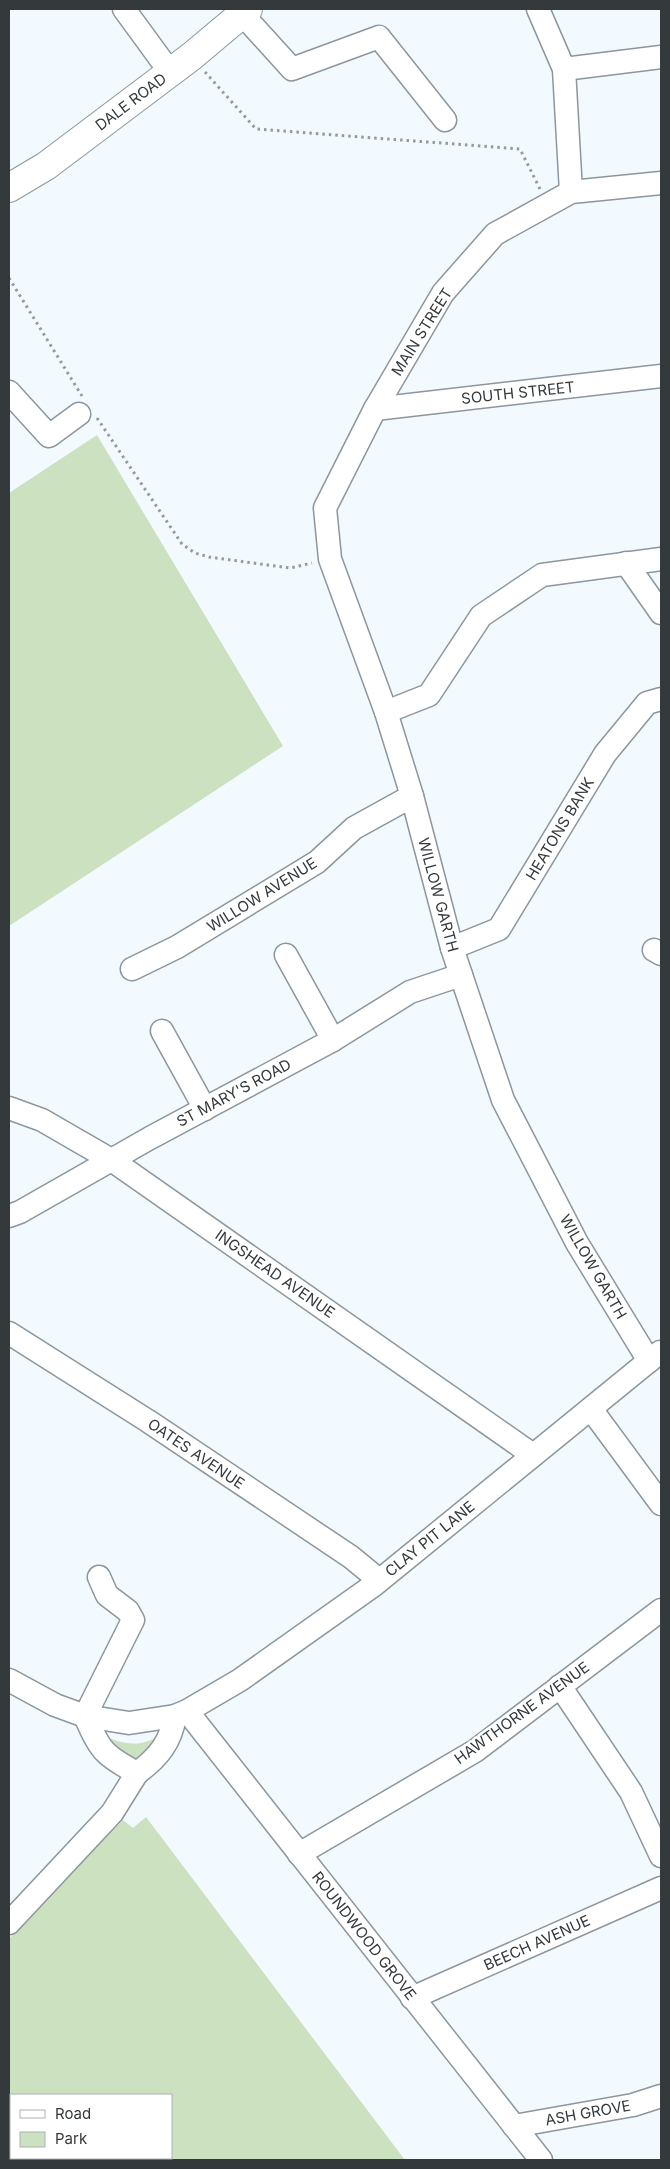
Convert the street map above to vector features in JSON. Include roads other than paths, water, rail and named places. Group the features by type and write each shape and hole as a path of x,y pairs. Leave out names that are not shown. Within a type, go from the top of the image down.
{"main road":[{"name":"DALE ROAD","path":"9,188 46,166 192,56 245,12"}],"street":[{"path":"124,9 170,72"},
{"path":"538,9 564,69 571,192"},
{"path":"245,12 292,69 379,37 445,120"},
{"path":"564,69 661,57"},
{"name":"MAIN STREET","path":"375,409 443,293 495,234 571,192 661,183"},
{"name":"SOUTH STREET","path":"375,409 661,376"},
{"path":"9,392 49,436 84,411"},
{"name":"WILLOW GARTH","path":"375,409 325,508 330,559 386,712 412,796 452,948 503,1100 577,1243 655,1356"},
{"path":"386,712 429,695 481,616 542,575 661,559"},
{"path":"626,563 661,613"},
{"name":"HEATONS BANK","path":"452,948 499,929 605,754 647,703 661,699"},
{"name":"WILLOW AVENUE","path":"132,969 177,947 317,862 354,828 412,796"},
{"path":"286,955 333,1040"},
{"name":"ST MARY'S ROAD","path":"9,1216 20,1212 113,1161 150,1138 333,1040 410,992 461,975"},
{"path":"162,1031 205,1110"},
{"name":"INGSHEAD AVENUE","path":"9,1108 42,1120 113,1161 534,1455"},
{"name":"OATES AVENUE","path":"9,1333 148,1421 351,1557 379,1580"},
{"name":"CLAY PIT LANE","path":"181,1713 240,1680 379,1580 655,1356"},
{"path":"591,1409 661,1504"},
{"path":"99,1578 106,1595 128,1612 133,1620 85,1716 97,1744 108,1756 137,1773"},
{"name":"HAWTHORNE AVENUE","path":"299,1854 475,1751 661,1610"},
{"path":"9,1680 55,1705 85,1716 129,1723 181,1713"},
{"path":"560,1686 631,1792 661,1856"},
{"path":"9,1923 112,1813 137,1773 157,1755 166,1743 181,1713"},
{"name":"ROUNDWOOD GROVE","path":"181,1713 299,1854 541,2160"},
{"name":"BEECH AVENUE","path":"412,1998 661,1888"},
{"name":"ASH GROVE","path":"514,2126 633,2105 661,2096"}]}
